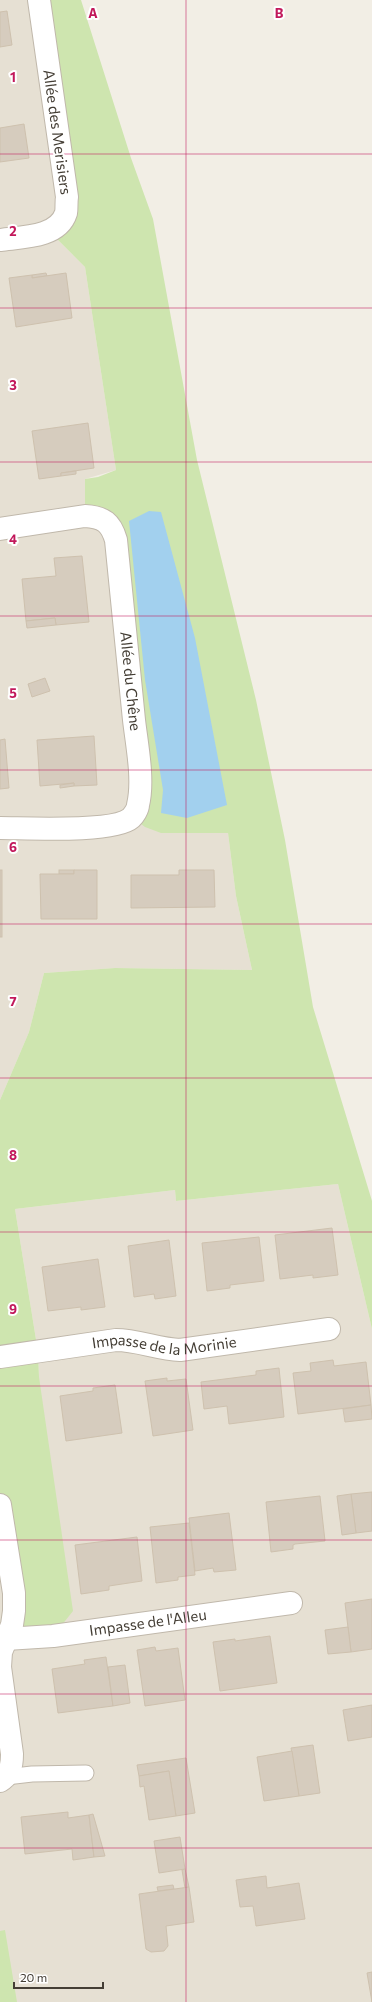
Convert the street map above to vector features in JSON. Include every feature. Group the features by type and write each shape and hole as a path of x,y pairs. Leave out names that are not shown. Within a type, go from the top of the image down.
{"street":[{"name":"Allée des Merisiers","path":"0,240 49,232 59,224 66,213 67,197 39,0"},
{"name":"Allée du Chêne","path":"0,529 86,516 95,517 109,523 113,529 116,540 129,663 139,770 139,793 138,806 132,817 124,823 96,827 0,828"},
{"name":"Impasse de la Morinie","path":"0,1357 116,1340 129,1340 164,1349 180,1350 329,1328"},
{"path":"0,1505 14,1593 12,1625 1,1652 0,1667 12,1754 12,1766 3,1779"},
{"name":"Impasse de l'Alleu","path":"6,1639 53,1636 291,1604"}],"lane":[{"path":"3,1779 86,1773"}],"shaded area":[{"path":"0,0 39,0 67,197 49,231 85,267 116,470 85,479 102,520 210,833 228,833 236,896 252,970 115,968 44,973 29,1032 0,1100"},
{"path":"338,1184 372,1329 372,2002 0,2002 0,1505 39,1377 38,1352 15,1209 175,1190 176,1201"}],"green space":[{"path":"39,0 81,0 131,158 153,219 197,460 256,700 285,840 313,1007 372,1201 372,1329 338,1184 176,1201 175,1190 15,1209 38,1352 39,1377 73,1611 53,1636 6,1639 0,1505 0,1100 29,1032 44,973 115,968 252,970 236,896 228,833 161,833 145,827 132,817 116,540 85,516 85,479 98,477 116,470 85,267 49,231 65,213"},
{"path":"5,1930 17,2002 0,2002 0,1931"}],"water":[{"path":"149,511 161,512 195,638 227,805 187,818 161,813 163,790 145,680 129,521"}],"building":[{"path":"7,11 12,45 0,47 0,12"},
{"path":"24,124 29,158 0,162 0,128"},
{"path":"46,273 47,276 32,278 32,275"},
{"path":"66,273 72,318 16,327 9,278 32,275 32,278"},
{"path":"88,423 94,468 61,473 61,476 39,479 32,431"},
{"path":"76,471 76,474 61,476 61,473"},
{"path":"82,556 89,622 56,625 55,618 26,621 22,579 56,576 54,558"},
{"path":"55,618 56,625 27,628 26,621"},
{"path":"45,678 50,691 32,697 28,684"},
{"path":"94,736 97,785 74,786 74,783 40,786 37,740"},
{"path":"5,739 9,788 0,789 0,740"},
{"path":"74,783 74,786 60,788 60,785"},
{"path":"0,870 2,870 2,937 0,937"},
{"path":"59,870 74,870 74,874 59,874"},
{"path":"74,870 97,870 97,919 41,919 40,874 74,874"},
{"path":"179,870 214,870 215,907 131,908 131,875 179,875"},
{"path":"332,1228 338,1275 313,1278 313,1275 280,1279 275,1235"},
{"path":"259,1237 264,1281 230,1285 230,1288 207,1291 202,1243"},
{"path":"169,1240 176,1296 155,1299 154,1294 134,1297 128,1246"},
{"path":"98,1259 105,1307 81,1310 81,1307 48,1311 42,1267"},
{"path":"333,1360 334,1366 366,1362 371,1405 298,1414 293,1373 311,1371 310,1363"},
{"path":"279,1368 284,1417 229,1424 227,1406 204,1409 201,1382 256,1375 256,1371"},
{"path":"167,1378 167,1381 186,1379 193,1430 153,1436 145,1381"},
{"path":"115,1385 122,1433 66,1441 60,1396 93,1391 93,1388"},
{"path":"371,1405 372,1419 345,1422 343,1409"},
{"path":"372,1492 372,1531 356,1533 351,1494"},
{"path":"351,1494 356,1533 342,1535 337,1496"},
{"path":"320,1496 325,1541 295,1544 293,1545 293,1549 271,1552 266,1502"},
{"path":"229,1513 236,1570 214,1572 213,1568 195,1571 189,1518"},
{"path":"189,1523 195,1575 178,1577 178,1580 156,1583 150,1527"},
{"path":"137,1537 142,1581 109,1586 109,1590 81,1594 75,1545"},
{"path":"372,1599 372,1649 351,1652 345,1603"},
{"path":"348,1627 351,1652 328,1654 325,1630"},
{"path":"270,1636 277,1683 220,1691 213,1642 235,1639 235,1641"},
{"path":"155,1647 156,1651 178,1648 185,1700 145,1706 137,1650"},
{"path":"106,1657 113,1706 58,1713 52,1669 85,1664 84,1660"},
{"path":"125,1665 130,1703 113,1706 108,1667"},
{"path":"372,1705 372,1737 348,1741 343,1710"},
{"path":"313,1745 320,1793 299,1796 291,1748"},
{"path":"292,1751 299,1796 264,1801 257,1757"},
{"path":"186,1758 195,1813 176,1816 169,1771 139,1776 137,1765"},
{"path":"169,1771 176,1816 149,1820 144,1786 140,1787 139,1776"},
{"path":"68,1812 68,1818 89,1815 94,1857 73,1860 72,1849 25,1854 21,1817"},
{"path":"93,1814 105,1856 94,1857 89,1815"},
{"path":"180,1837 185,1869 159,1873 154,1841"},
{"path":"185,1869 189,1887 185,1888 182,1870"},
{"path":"266,1876 267,1888 299,1883 305,1919 256,1926 253,1906 240,1907 236,1880"},
{"path":"173,1885 174,1889 158,1891 157,1887"},
{"path":"189,1887 194,1922 166,1926 168,1946 164,1951 151,1952 146,1949 139,1894"},
{"path":"372,1972 372,2002 367,1973"}]}
